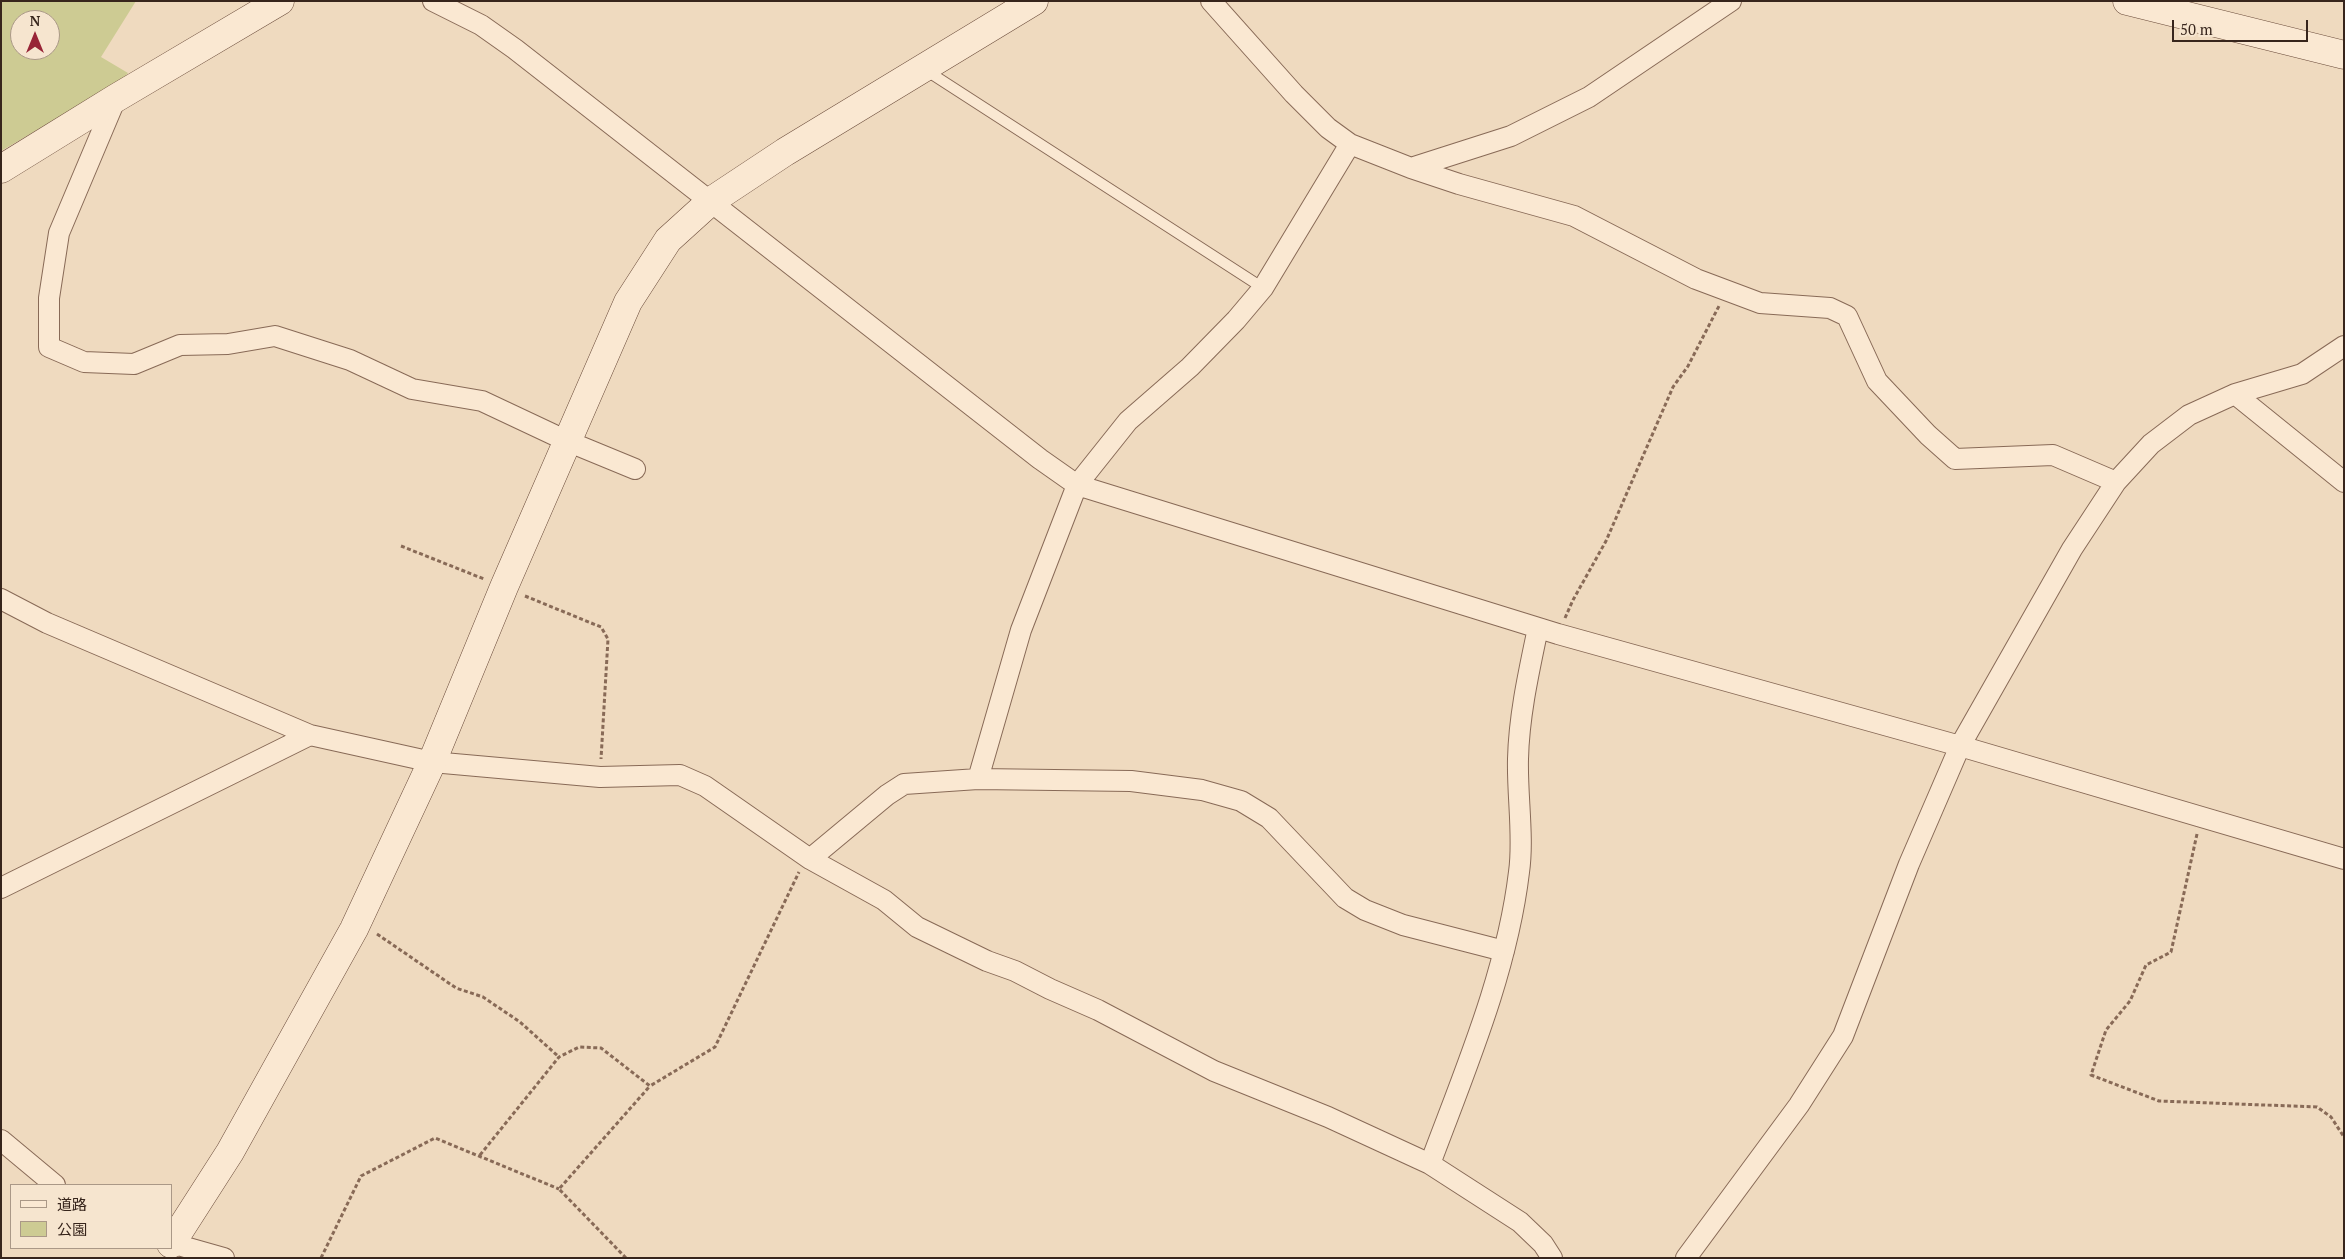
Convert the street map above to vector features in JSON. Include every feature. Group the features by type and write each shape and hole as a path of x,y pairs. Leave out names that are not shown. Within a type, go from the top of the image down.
{"street":[{"path":"1,169 116,98 280,1"},
{"path":"433,1 481,25 516,50 1032,453 1076,485 1558,634 1960,746 2344,859"},
{"path":"172,1242 230,1152 358,921 432,762 504,587 628,302 668,240 711,201 785,152 1034,1"},
{"path":"1211,1 1294,94 1328,128 1350,144 1411,168 1574,216 1696,279 1760,303 1830,308 1847,316 1877,381 1928,435 1955,459 2053,455 2116,482"},
{"path":"1411,168 1511,136 1589,97 1731,1"},
{"path":"2142,3 2344,54"},
{"path":"116,98 59,233 49,298 50,347 84,362 134,364 180,345 228,344 275,336 350,360 412,389 482,401 568,441 635,469"},
{"path":"978,779 1021,630 1076,485 1128,421 1190,367 1236,320 1263,288 1350,144"},
{"path":"1686,1258 1799,1105 1843,1036 1909,864 1960,746 2072,549 2116,482 2151,444 2189,415 2235,394 2302,374 2344,346"},
{"path":"2235,394 2344,482"},
{"path":"1,599 46,624 310,735 432,762 600,778 680,775 705,786 810,859 884,900 917,927 987,961 1015,971 1098,1010 1214,1071 1328,1117 1430,1164 1520,1222 1543,1244 1552,1258"},
{"path":"1430,1164 1476,1041 1504,951 1520,871 1518,757 1526,689 1538,628"},
{"path":"1,888 310,735"},
{"path":"810,859 887,795 904,784 978,779 1131,781 1202,790 1241,801 1269,818 1345,898 1358,906 1403,925 1504,951"},
{"path":"1,1140 54,1184"},
{"path":"172,1244 224,1258"},
{"path":"157,1258 167,1249"}],"lane":[{"path":"924,68 1263,288"}],"path":[{"path":"1558,634 1573,600 1606,541 1673,387 1688,366 1727,290"},
{"path":"401,546 601,627 608,639 600,778"},
{"path":"2201,816 2171,952 2146,965 2130,1001 2106,1030 2091,1076 2159,1101 2317,1107 2331,1117 2344,1137"},
{"path":"559,1189 650,1086 714,1047 803,864 810,859"},
{"path":"358,921 456,988 483,997 520,1022 559,1056"},
{"path":"480,1155 559,1056 579,1048 601,1048 650,1086"},
{"path":"320,1258 361,1176 435,1138 559,1189 626,1258"}],"green space":[{"path":"1,1 136,1 101,57 128,73 121,81 1,151"}]}
